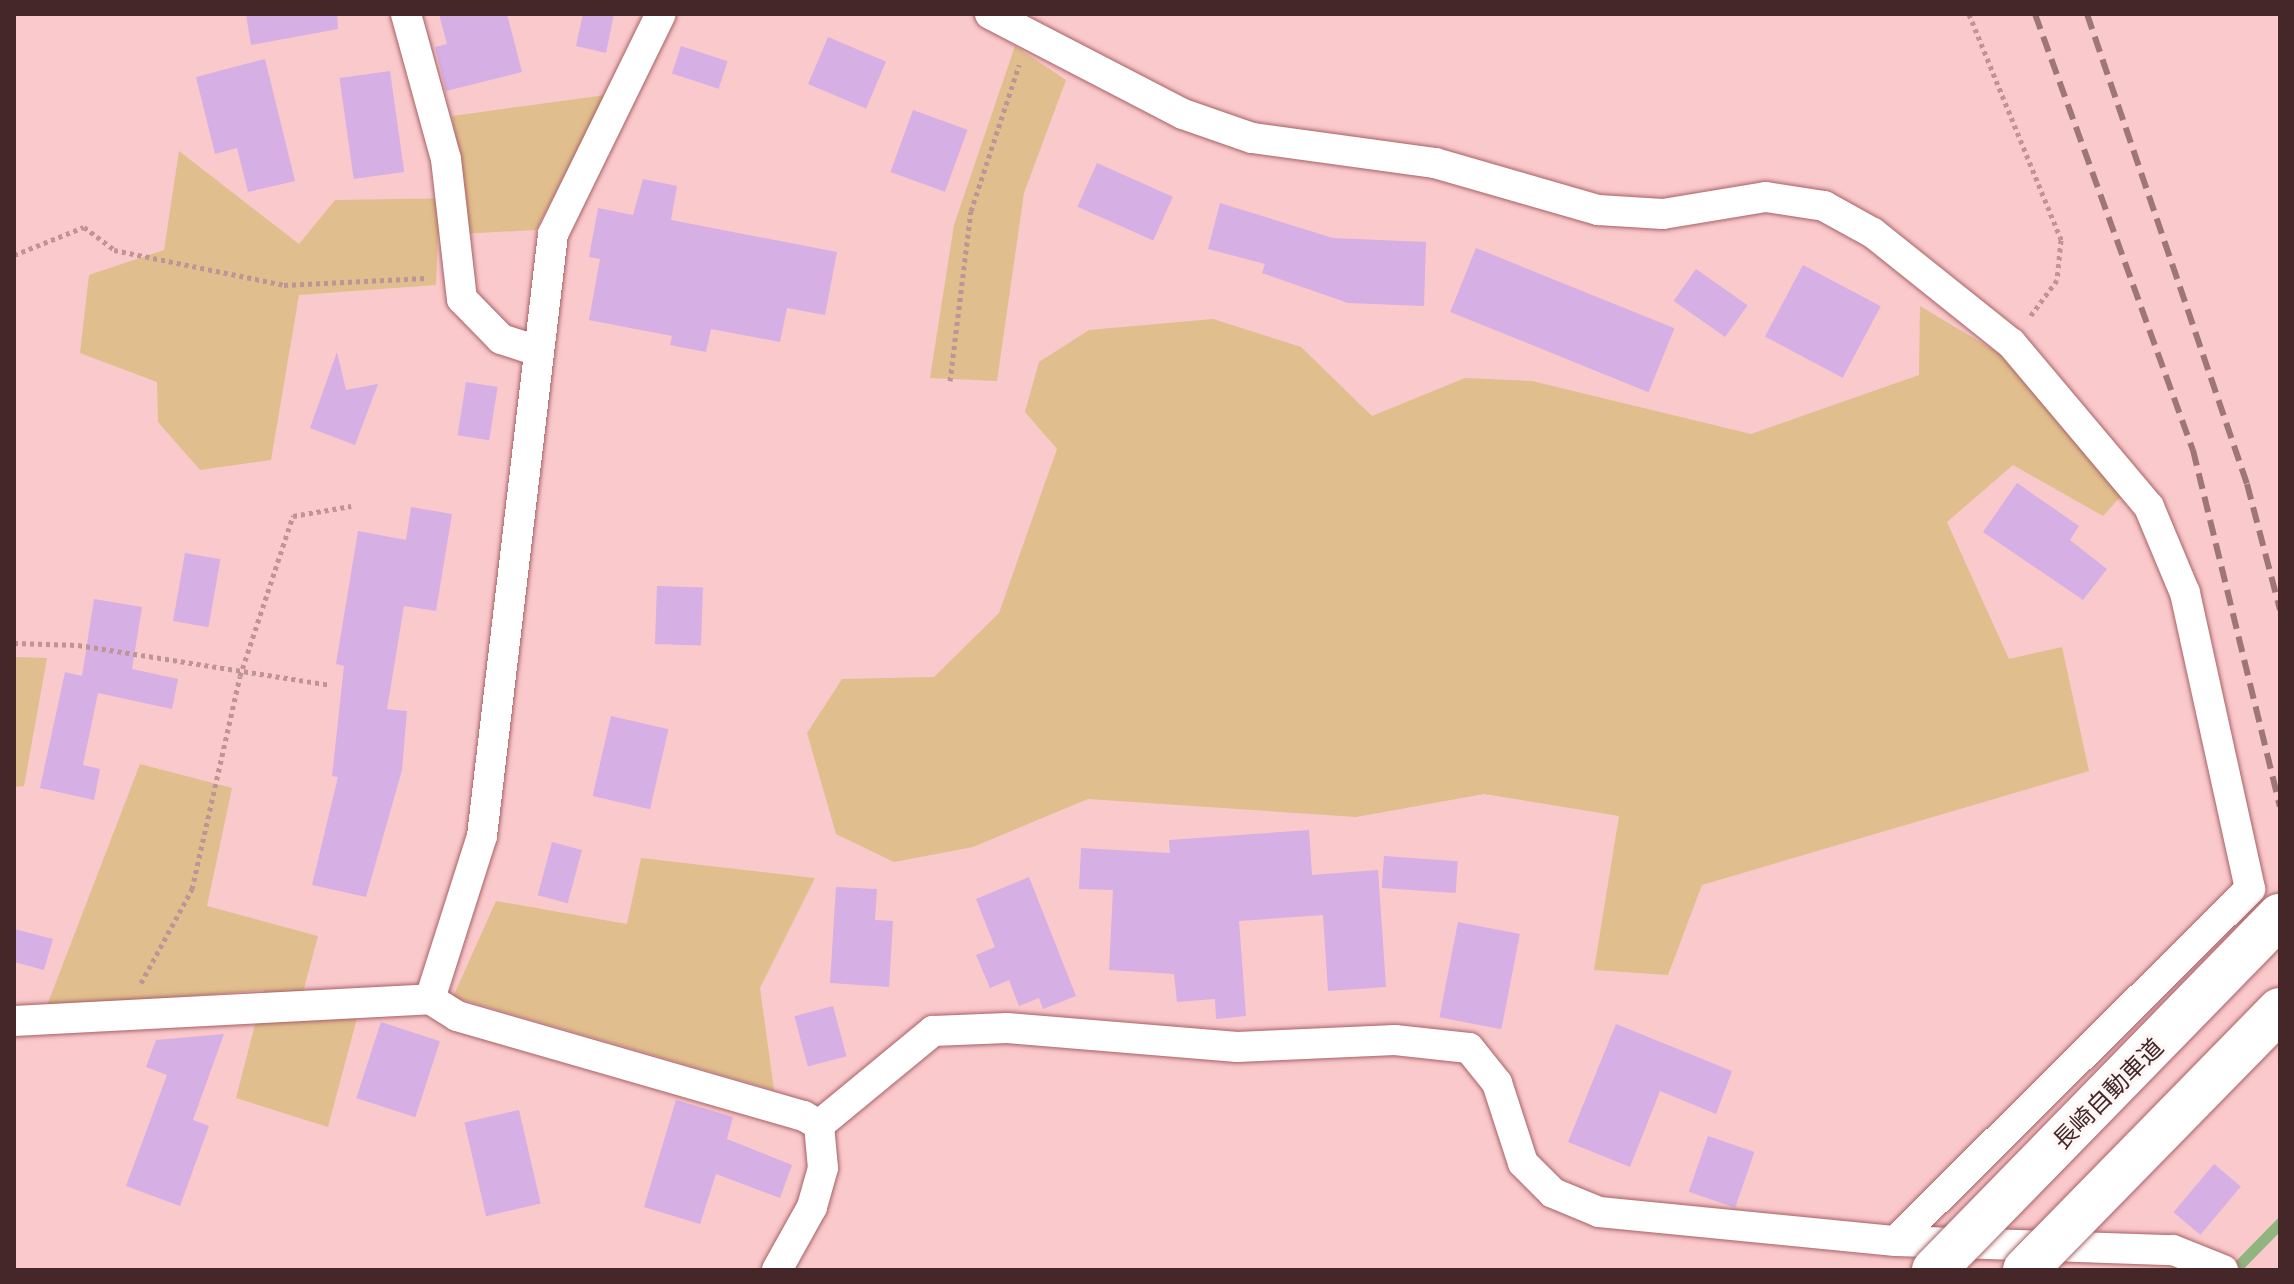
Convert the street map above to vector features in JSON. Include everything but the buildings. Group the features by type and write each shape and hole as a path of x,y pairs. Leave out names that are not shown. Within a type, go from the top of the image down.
{"highway":[{"name":"長崎自動車道","path":"1934,1270 2280,916"},
{"path":"2025,1270 2280,1010"}],"street":[{"path":"406,14 446,159 462,299 501,339 537,351"},
{"path":"430,999 482,836 553,234 661,14"},
{"path":"990,14 1183,114 1252,138 1435,163 1598,210 1663,214 1766,197 1824,206 1873,233 2011,343 2149,507 2185,593 2250,889 1896,1241"},
{"path":"14,1021 430,999 457,1016 819,1125"},
{"path":"819,1125 933,1031 1007,1028 1237,1047 1395,1040 1469,1048 1497,1083 1523,1163 1553,1193 1599,1212 1896,1241 2173,1250 2220,1268"},
{"path":"777,1270 812,1207 823,1168 819,1125"}],"path":[{"path":"1969,14 2061,240 2057,280 2011,343"},
{"path":"950,381 971,211 1029,34"},
{"path":"14,255 84,227 114,250 284,285 459,276"},
{"path":"124,1015 192,889 240,676 293,516 351,506"},
{"path":"14,643 78,645 240,676 330,685"}],"shaded area":[{"path":"1015,46 1066,80 1024,193 997,381 930,378 954,225"},
{"path":"606,95 536,230 438,235 436,285 299,295 271,460 200,470 158,422 157,382 80,353 89,275 164,250 179,151 299,244 335,200 466,198 452,116"},
{"path":"1920,306 2012,361 2124,493 2103,516 2013,465 1947,522 2009,659 2062,647 2089,771 1702,885 1668,975 1594,970 1619,816 1484,794 1356,817 1088,799 973,847 894,862 836,834 807,733 842,679 934,677 999,613 1057,449 1025,412 1039,362 1089,330 1213,319 1301,347 1372,416 1465,378 1532,381 1751,434 1919,375"},
{"path":"14,657 47,658 24,786 14,787"},
{"path":"140,764 232,788 207,906 318,936 295,1022 357,1018 328,1127 236,1098 264,990 46,1008"},
{"path":"641,858 815,878 760,988 774,1090 453,997 496,901 627,924"}],"waterway":[{"path":"2234,1270 2280,1223"}],"railway":[{"path":"2035,14 2193,450 2280,807"},
{"path":"2087,14 2247,484 2280,610"}]}
